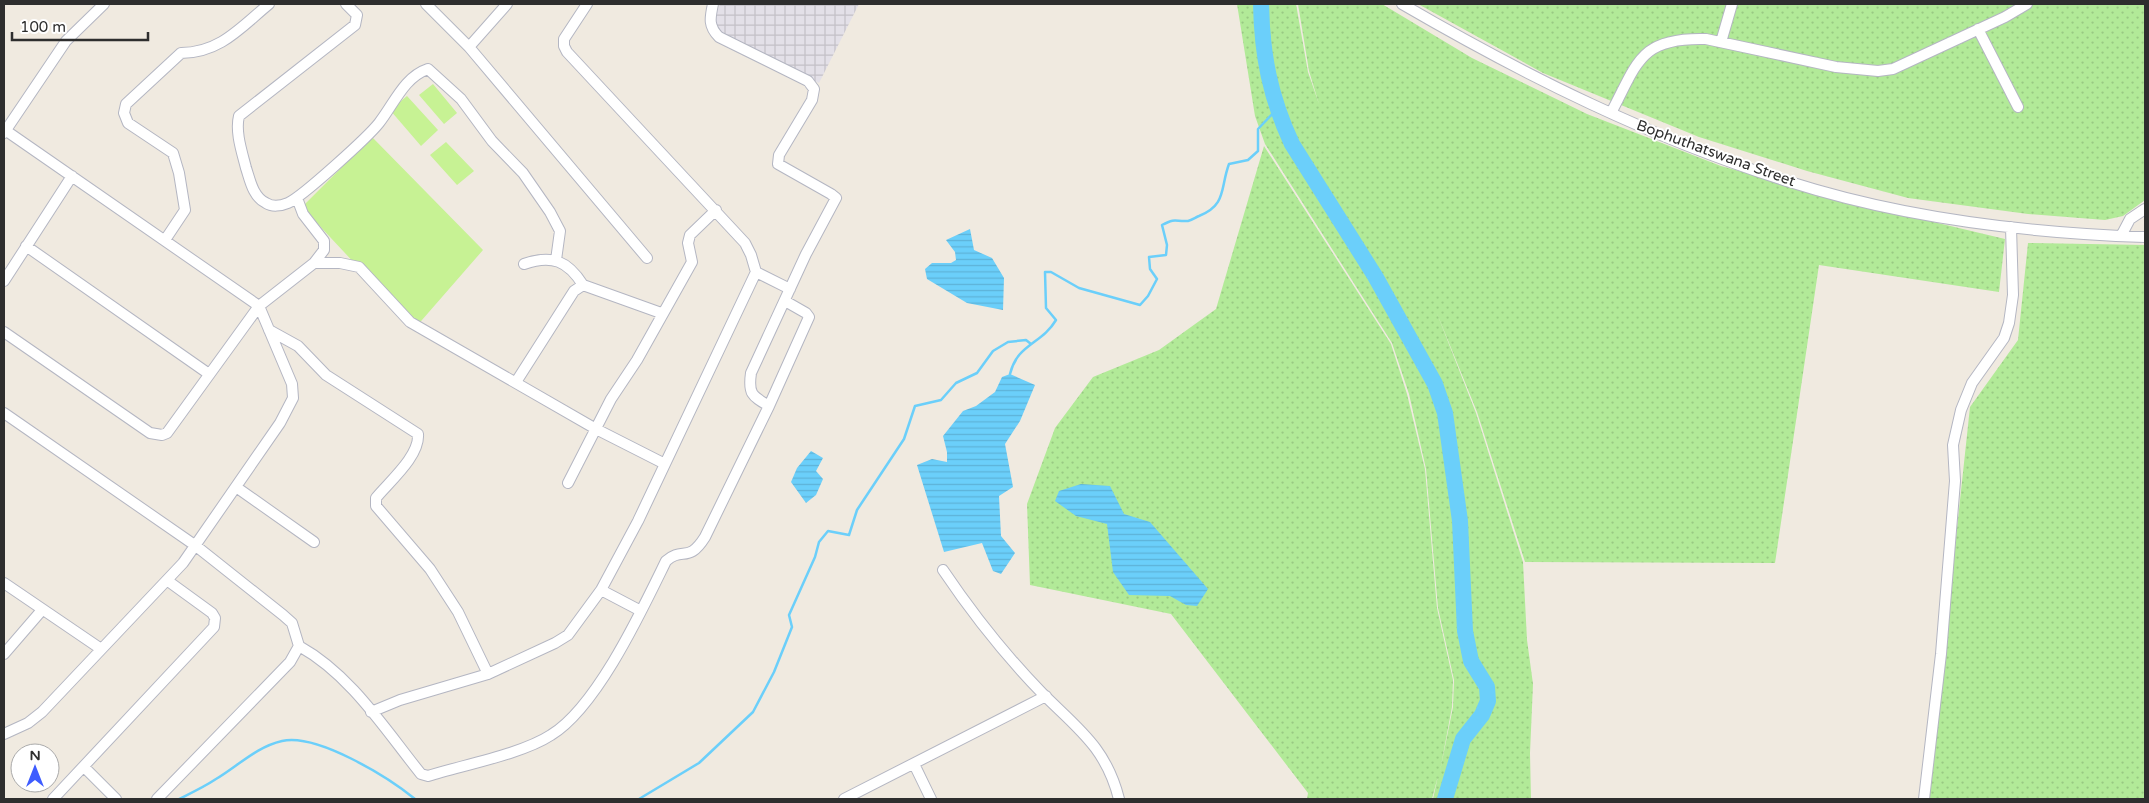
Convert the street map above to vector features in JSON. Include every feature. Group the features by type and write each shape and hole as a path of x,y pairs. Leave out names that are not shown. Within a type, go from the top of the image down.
{"street":[{"path":"4,734 36,717 168,581 196,546 280,423 293,398 292,384 259,306 72,176 5,132 66,41 104,4"},
{"path":"165,240 185,210 179,173 173,153 128,123 124,113 126,104 181,53 199,53 216,47 270,4"},
{"path":"346,4 357,15 355,26 242,112 238,122 244,158 251,184 258,196 265,203 275,206 297,198 378,125 416,73 428,69 461,99 492,141 523,173 550,212 560,231 556,260"},
{"path":"426,4 469,47 648,258"},
{"path":"469,47 506,4"},
{"path":"587,4 564,39 564,46 567,52 745,243 756,272 790,289"},
{"path":"713,4 710,21 712,30 719,37 808,81 814,89 812,100 779,155 778,164 836,198 790,289 751,373 749,388 756,398 769,406"},
{"name":"Bophuthatswana Street","path":"1402,4 1504,63 1611,113 1725,160 1791,183 1879,205 2011,227 2145,237"},
{"path":"1721,42 1732,4"},
{"path":"1611,113 1638,62 1647,51 1664,43 1687,38 1721,42 1836,67 1878,71 1893,69 2027,4"},
{"path":"1978,29 2018,107"},
{"path":"4,281 72,176"},
{"path":"4,332 150,433 158,435 167,433 259,306 314,263 324,250 324,241 303,214 297,198"},
{"path":"2121,236 2130,219 2145,209"},
{"path":"568,483 661,313 692,262 688,243 690,235 716,210"},
{"path":"1924,799 1941,654 1955,481 1953,445 1961,410 1972,383 2004,338 2009,323 2013,295 2011,227"},
{"path":"26,246 209,374"},
{"path":"524,264 538,259 556,260 574,270 583,285 661,313"},
{"path":"314,263 340,263 359,267 410,322 596,429 665,464"},
{"path":"371,712 400,700 488,674 555,644 568,635 601,590 638,521 756,272"},
{"path":"516,382 574,291 583,285"},
{"path":"4,413 196,546 292,623 299,646 320,658 334,670 421,774 428,776 521,749 550,736 569,722 590,695 641,611 666,561 673,555 689,554 697,550 769,406 809,317 806,313 785,301"},
{"path":"269,330 298,346 326,375 418,434 419,443 414,454 376,498 376,506 430,569 458,612 488,674"},
{"path":"236,487 314,542"},
{"path":"943,570 965,602 1046,696 1075,723 1096,747 1119,799"},
{"path":"53,799 214,627 215,618 212,612 168,581"},
{"path":"4,583 100,650"},
{"path":"601,590 641,611"},
{"path":"4,654 42,610"},
{"path":"157,799 284,668 299,646"},
{"path":"844,799 1046,696"},
{"path":"914,764 931,799"},
{"path":"84,767 116,799"}],"shaded area":[{"path":"720,4 859,4 819,83 709,32"}],"green space":[{"path":"1237,4 1296,4 1308,72 1319,104 1309,71 1298,4 1382,4 1472,58 1587,114 1721,166 1862,205 2005,239 1999,292 1819,265 1775,563 1525,562 1477,412 1436,311 1476,413 1523,562 1527,640 1533,684 1530,753 1531,799 1433,799 1438,776 1432,799 1307,799 1308,793 1171,614 1030,585 1027,504 1055,428 1093,377 1159,350 1216,309 1264,146 1391,344 1407,394 1425,469 1437,608 1453,680 1452,707 1440,771 1453,707 1454,680 1438,608 1426,469 1409,394 1392,343 1265,144 1255,116"},
{"path":"1418,4 2145,4 2145,200 2123,216 2105,220 2028,214 1908,198 1807,171 1699,137 1543,73"},
{"path":"433,84 457,113 444,124 419,95"},
{"path":"407,96 438,130 421,146 390,110"},
{"path":"372,137 483,250 415,328 302,207"},
{"path":"446,142 474,171 457,185 430,155"},
{"path":"2028,243 2145,245 2145,799 1928,799 1970,407 2018,340"}],"water":[{"path":"970,229 974,250 992,258 1004,278 1003,310 967,303 927,279 925,269 932,263 951,263 956,260 955,252 946,240"},
{"path":"1010,374 1035,385 1020,421 1005,444 1013,487 999,496 1001,536 1015,553 1001,574 993,571 982,543 944,552 917,465 932,459 947,462 947,452 943,436 963,411 976,406 995,392 1002,377"},
{"path":"811,451 823,458 816,471 823,479 816,495 806,503 791,482 797,468"},
{"path":"1081,484 1110,486 1124,514 1150,522 1208,589 1197,606 1186,605 1170,596 1129,595 1113,572 1107,524 1076,516 1055,501 1059,491"}],"waterway":[{"path":"1261,4 1265,58 1284,127 1292,144 1375,276 1435,384 1445,413 1460,521 1465,631 1471,661 1487,687 1488,701 1482,715 1463,739 1445,799"},
{"path":"1010,374 1018,356 1044,334 1056,320 1046,308 1045,272 1051,272 1079,288 1140,305 1148,296 1157,279 1150,269 1149,257 1166,255 1167,245 1162,225 1173,220 1189,221 1214,207 1221,195 1229,164 1248,160 1258,151 1258,129 1278,108"},
{"path":"639,799 699,763 753,712 774,672 792,627 789,615 815,557 819,542 828,531 849,535 857,510 904,439 915,406 941,400 956,383 977,373 993,351 1008,342 1026,340 1031,344"},
{"path":"179,799 198,790 264,748 282,741 297,740 332,750 352,759 388,780 415,799"}]}
